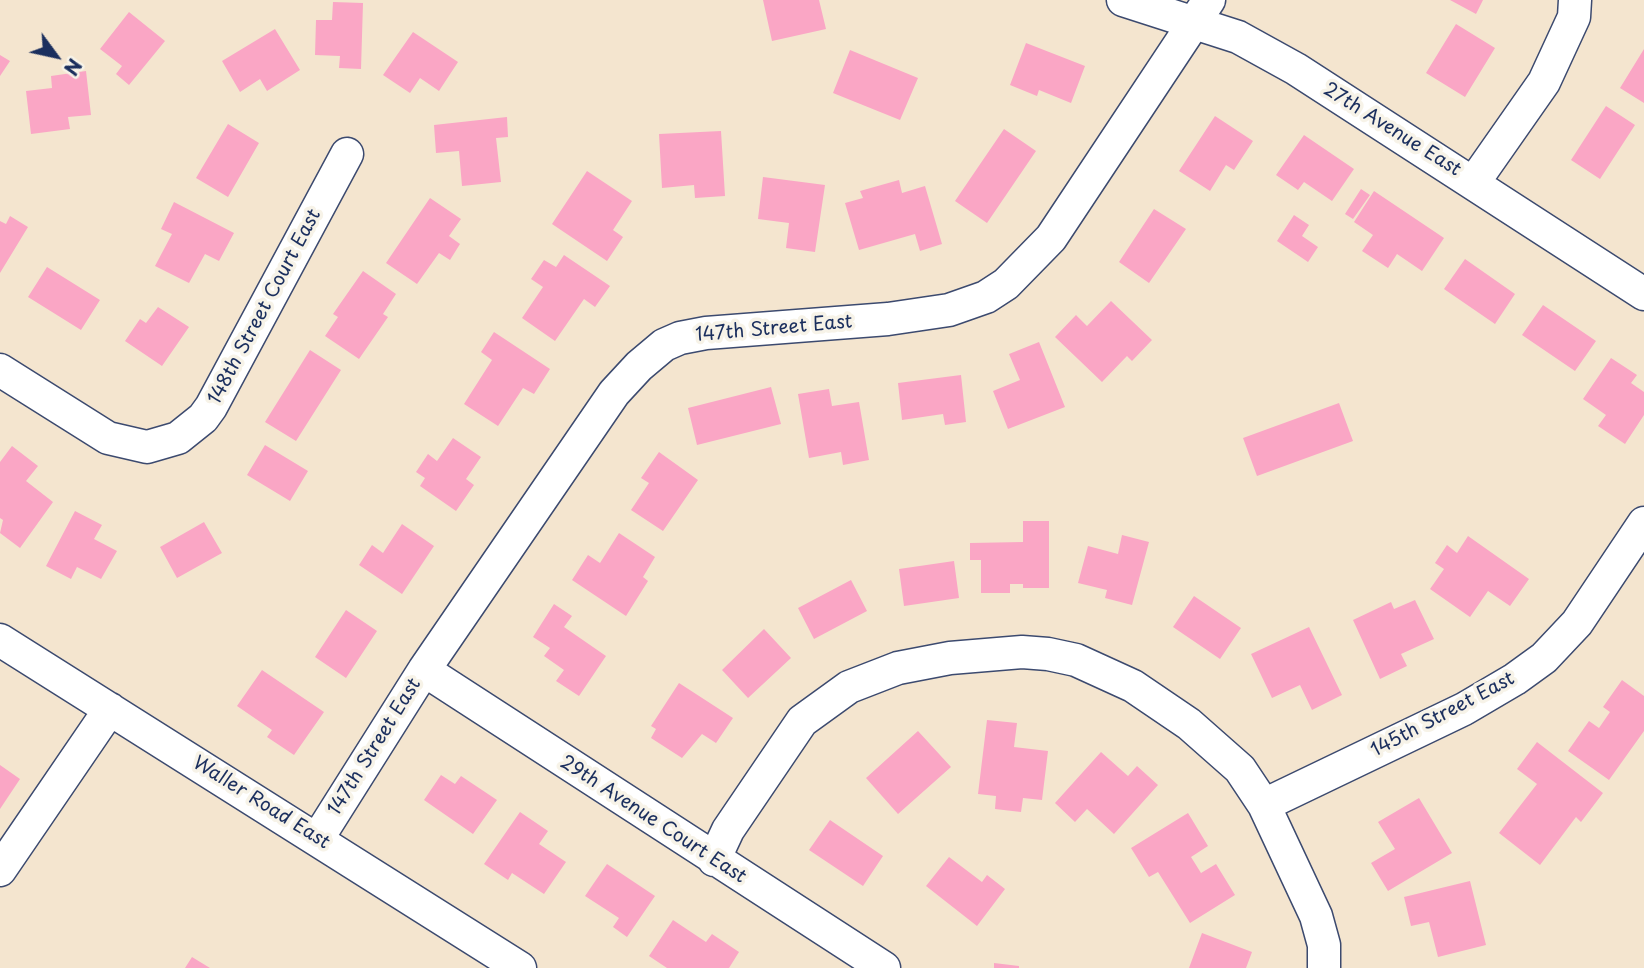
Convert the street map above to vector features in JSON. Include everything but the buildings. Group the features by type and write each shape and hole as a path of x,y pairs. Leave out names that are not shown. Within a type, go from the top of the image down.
{"street":[{"name":"27th Avenue East","path":"1123,0 1203,11 1238,37 1296,69 1474,182 1644,295"},
{"path":"1474,182 1544,82 1574,17 1575,0"},
{"name":"147th Street East","path":"318,838 424,670 614,393 664,345 706,332 888,319 949,310 986,297 1006,284 1051,239 1203,11"},
{"name":"148th Street Court East","path":"0,370 108,438 147,447 165,444 189,431 211,407 347,154"},
{"name":"145th Street East","path":"1264,805 1464,709 1515,679 1544,658 1577,623 1644,523"},
{"name":"Waller Road East","path":"0,640 318,838 505,964"},
{"path":"714,860 728,830 802,721 849,687 898,668 950,658 1022,652 1048,654 1076,660 1106,672 1189,724 1240,769 1264,805 1316,916 1324,945 1324,968"},
{"name":"29th Avenue Court East","path":"424,670 884,968"},
{"path":"0,870 110,709"}]}
